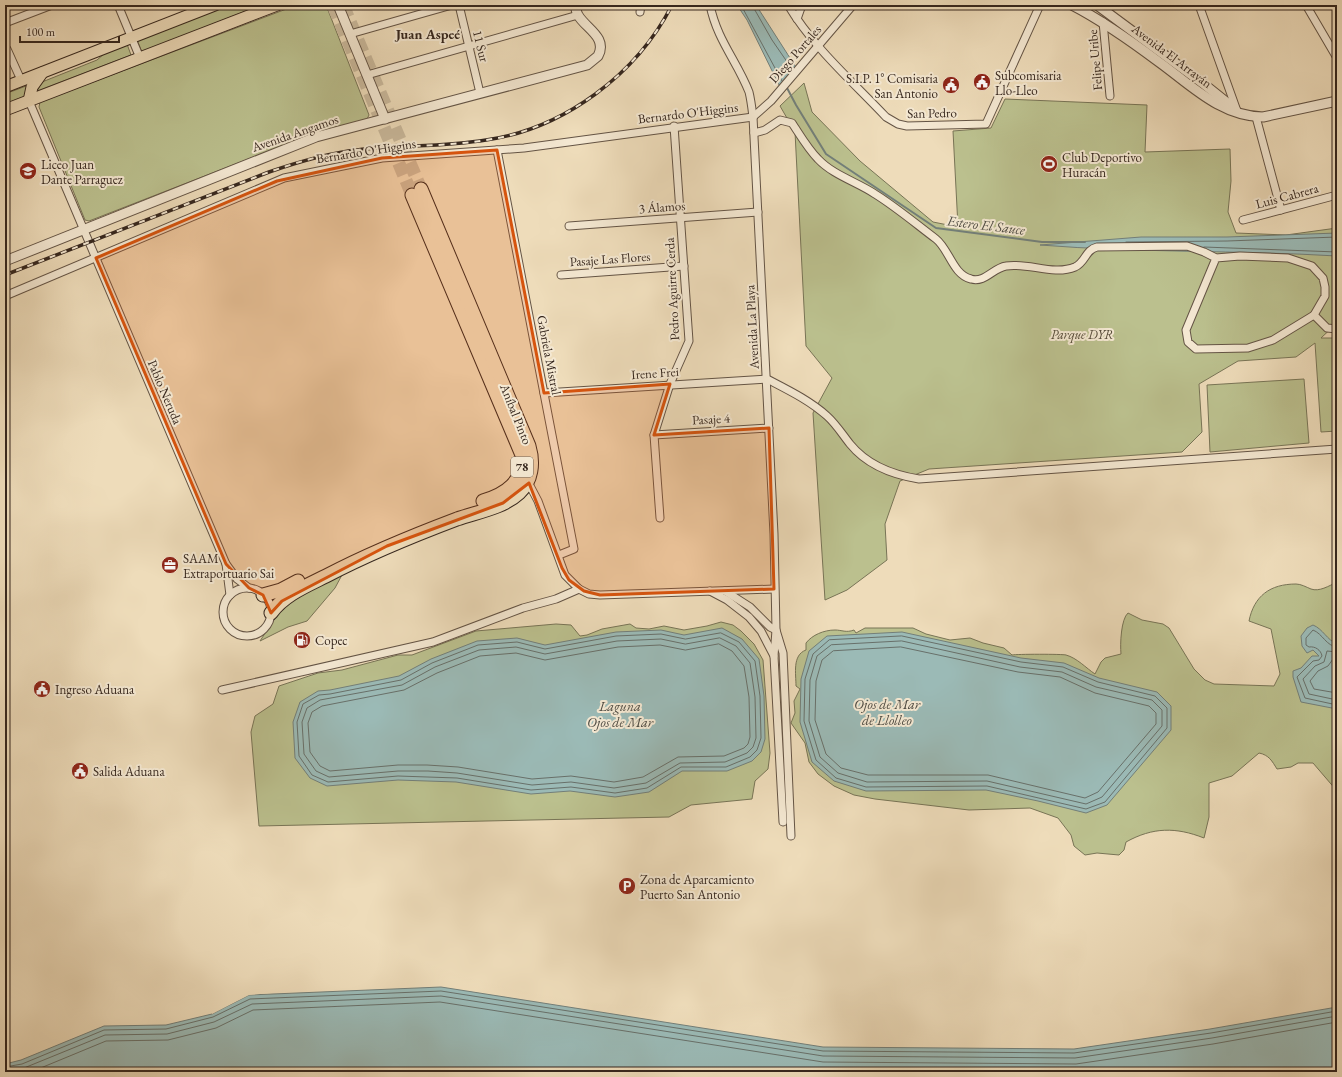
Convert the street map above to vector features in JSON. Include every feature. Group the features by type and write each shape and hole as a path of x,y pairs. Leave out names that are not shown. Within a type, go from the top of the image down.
{"highway":[{"name":"Aníbal Pinto","path":"263,595 290,585 392,535 504,493 524,477 532,465 529,446 416,192"},
{"name":"78","path":"271,613 288,596 352,562 421,532 503,504 515,497 524,477"}],"main road":[{"path":"5,87 215,5"},
{"path":"5,110 277,5"},
{"path":"29,101 34,83 44,71"}],"street":[{"path":"5,24 36,8 52,5"},
{"path":"118,5 140,58"},
{"path":"338,5 385,119"},
{"path":"350,34 452,5"},
{"name":"11 Sur","path":"459,5 480,93"},
{"path":"367,75 578,14 575,5"},
{"name":"Avenida La Playa","path":"710,5 713,19 721,40 749,93 754,117 769,428 776,630 774,656"},
{"name":"San Pedro","path":"788,5 818,46 893,122 907,126 986,124 1040,5"},
{"path":"797,19 802,5"},
{"name":"Diego Portales","path":"754,117 771,101 853,5"},
{"name":"Avenida El Arrayán","path":"1072,5 1103,22 1205,98 1223,107 1256,117 1269,117 1337,101"},
{"name":"Avenida El Arrayán","path":"1097,5 1205,85 1237,112"},
{"path":"1199,5 1237,112"},
{"path":"1306,5 1337,58"},
{"name":"Avenida Angamos","path":"5,260 316,137 584,66 593,61 599,53 600,44 597,36 578,14"},
{"name":"Felipe Uribe","path":"1103,22 1110,96"},
{"path":"8,49 21,80"},
{"name":"Pablo Neruda","path":"29,101 226,564 237,579 249,588"},
{"name":"Bernardo O'Higgins","path":"5,296 284,178 382,158 524,148 674,126 754,117"},
{"path":"1256,117 1281,210"},
{"path":"754,133 764,130 777,121 784,120 792,123 819,160 875,194 936,239 946,250 961,273 971,279 984,278 1007,265 1051,270 1074,267 1081,263 1087,253 1097,247 1187,246 1216,258 1240,256 1288,258 1312,266 1320,274 1326,287 1324,299 1314,315 1273,340 1261,345 1241,348 1196,349 1188,342 1186,330 1216,258"},
{"name":"Pedro Aguirre Cerda","path":"660,518 654,434 670,384 689,341 674,126"},
{"name":"Gabriela Mistral","path":"498,150 574,549 559,555"},
{"name":"Luis Cabrera","path":"1243,220 1337,195"},
{"name":"3 Álamos","path":"569,226 758,212"},
{"name":"Pasaje Las Flores","path":"561,275 684,266"},
{"path":"1314,315 1327,328 1337,329"},
{"path":"767,379 800,396 818,408 858,451 874,463 892,472 920,479 1337,449"},
{"name":"Irene Frei","path":"544,393 767,379"},
{"name":"Pasaje 4","path":"654,434 769,428"},
{"path":"524,477 538,501 565,574 579,589 589,594 600,595 774,589"},
{"name":"Pablo Neruda","path":"226,564 230,595"},
{"path":"249,588 263,595 269,603 271,613 269,622 259,633 246,636 236,634 226,624 223,614 224,604 230,595 239,590 249,588"},
{"path":"222,690 433,642 523,608 556,599 579,589"},
{"path":"724,590 750,606 770,627 776,630 783,653 791,836"},
{"path":"708,591 727,600 749,617 764,635 774,656 783,822"}],"highlighted area":[{"path":"497,150 544,393 670,384 654,435 769,428 774,589 600,595 584,591 569,580 562,568 529,483 503,503 387,546 282,601 271,613 263,595 249,588 226,564 96,258 277,181 382,158"}],"green space":[{"path":"227,5 261,5 142,52 137,40"},
{"path":"297,5 326,5 369,115 367,119 287,144 89,221 85,220 39,107 40,102"},
{"path":"127,44 131,55 37,91 42,82 97,60 105,53"},
{"name":"Parque DYR","path":"804,83 812,112 860,161 933,222 958,227 953,131 991,128 1005,99 1147,105 1145,152 1230,149 1231,181 1228,212 1236,233 1286,235 1337,228 1337,323 1321,338 1337,338 1337,431 1321,432 1315,343 1296,357 1238,361 1199,384 1202,432 1182,452 929,469 900,481 885,524 887,560 847,590 825,600 813,413 832,378 806,346 795,132 780,106"},
{"path":"26,86 30,94 5,104 5,94"},
{"path":"1304,379 1309,443 1210,452 1207,385"},
{"path":"343,573 335,588 307,621 288,627 260,641 274,616 287,602 305,591"},
{"path":"1337,582 1337,791 1313,763 1298,763 1291,767 1277,769 1268,757 1259,753 1232,776 1209,783 1209,817 1204,838 1194,834 1174,830 1155,831 1126,842 1124,850 1119,855 1097,853 1085,855 1074,846 1071,835 1058,818 1030,808 969,810 875,799 854,795 834,786 818,774 809,762 805,743 791,723 795,713 794,701 800,689 796,686 795,671 797,660 802,652 806,650 806,643 819,634 831,630 854,630 856,633 865,628 913,628 926,634 950,640 970,638 1004,648 1012,655 1057,654 1070,656 1095,674 1101,662 1105,658 1121,654 1122,626 1128,613 1142,620 1163,624 1169,628 1194,669 1205,680 1214,684 1274,686 1280,674 1271,629 1249,621 1251,612 1259,598 1271,589 1278,586 1298,584 1317,590"},
{"name":"Laguna Ojos de Mar","path":"721,622 733,625 741,631 754,644 763,660 770,753 768,769 755,781 752,799 691,805 669,817 259,826 251,732 255,716 273,704 279,686 318,673 342,670 398,655 412,655 476,631 556,624 571,625 580,636 602,629 630,624 636,628 649,629 664,626 684,630"}],"water":[{"path":"737,5 756,5 799,72 782,91 747,20"},
{"path":"1337,233 1337,256 1077,248 1040,245 1141,237 1227,237"},
{"path":"1313,625 1320,629 1330,640 1337,644 1337,709 1301,702 1293,677 1293,671 1301,668 1312,656 1319,656 1313,650 1307,653 1302,646 1301,636 1307,628"},
{"name":"Laguna Ojos de Mar","path":"722,628 742,639 759,659 764,696 765,739 761,752 752,761 727,771 682,771 649,792 615,797 570,791 531,794 456,782 398,780 327,786 310,778 295,758 293,722 300,702 318,691 330,690 399,676 431,659 477,641 517,638 545,645 616,632 661,630 684,635"},
{"name":"Ojos de Mar de Llolleo","path":"902,632 1021,658 1064,663 1099,678 1157,692 1171,706 1171,730 1107,805 1086,813 986,790 866,791 834,781 812,762 800,722 801,679 809,651 827,636"},
{"path":"441,987 823,1047 1074,1049 1210,1029 1337,1007 1337,1072 5,1072 5,1064 21,1060 104,1026 166,1025 212,1014 249,995"}],"pier":[{"path":"296,991 249,995 212,1014 212,1011 249,993"}],"waterway":[{"name":"Estero El Sauce","path":"786,86 826,154 936,228 1042,242 1085,242"}],"tunnel":[{"path":"333,5 412,195"},
{"path":"343,5 421,189"}],"railway":[{"path":"5,275 269,172 302,161 335,153 357,150 454,144 486,140 515,134 543,124 570,111 595,94 618,75 639,54 657,30 672,5"}],"place":[{"name":"Subcomisaria Llo-Lleo","path":"982,82"},
{"name":"S.I.P. 1° Comisaria San Antonio","path":"951,85"},
{"name":"Club Deportivo Huracán","path":"1049,164"},
{"name":"Liceo Juan Dante Parraguez","path":"28,171"},
{"name":"SAAM Extraportuario Sai","path":"170,565"},
{"name":"Copec","path":"302,640"},
{"name":"Ingreso Aduana","path":"42,689"},
{"name":"Salida Aduana","path":"80,771"},
{"name":"Zona de Aparcamiento Puerto San Antonio","path":"627,886"}],"district":[{"name":"Juan Aspeé","path":"428,34"}]}
